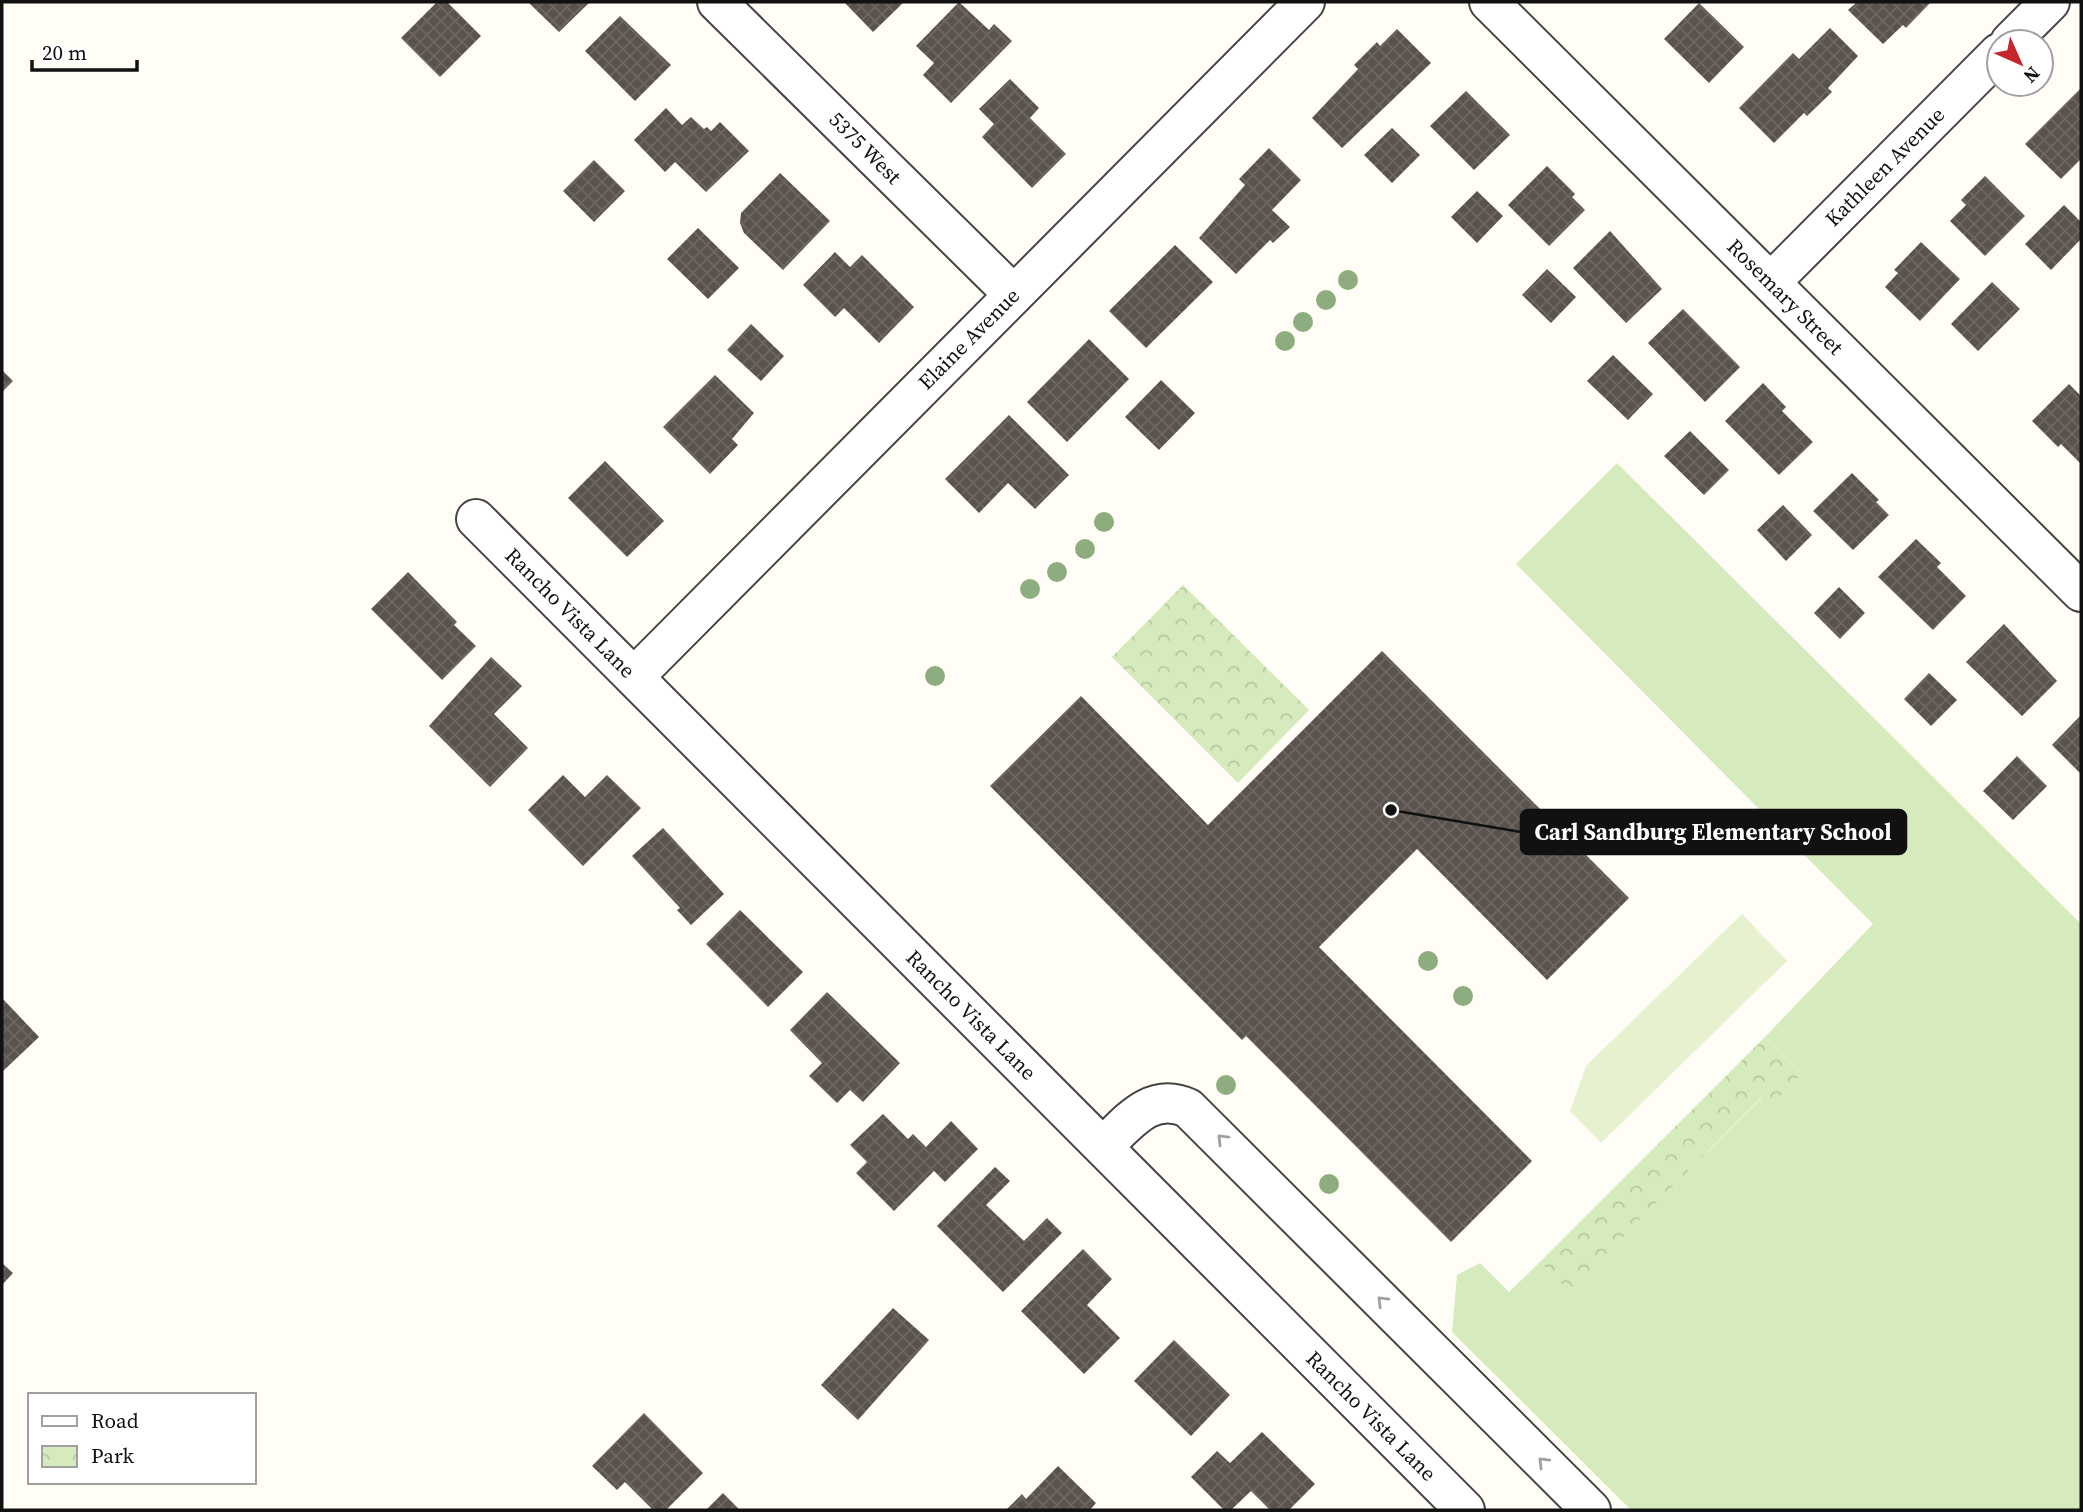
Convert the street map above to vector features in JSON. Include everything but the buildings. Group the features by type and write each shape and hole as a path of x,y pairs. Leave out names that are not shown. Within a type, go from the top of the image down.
{"street":[{"name":"5375 West","path":"717,2 1014,295"},
{"name":"Elaine Avenue","path":"634,677 1305,2"},
{"name":"Rosemary Street","path":"1489,2 2081,592"},
{"path":"2024,28 2050,2"},
{"name":"Kathleen Avenue","path":"1771,282 1985,67"},
{"name":"Rancho Vista Lane","path":"476,519 1465,1510"},
{"path":"1103,1147 1146,1107 1157,1103 1179,1103 1196,1114 1591,1510"}],"green space":[{"path":"1617,463 2081,924 2081,1510 1631,1510 1452,1332 1457,1275 1480,1263 1509,1292 1540,1262 1569,1290 1762,1098 1770,1105 1802,1074 1765,1037 1873,924 1516,564"},
{"path":"1183,585 1309,710 1238,783 1112,657"},
{"path":"1742,914 1787,961 1601,1143 1570,1111 1586,1066"},
{"path":"1765,1037 1802,1074 1770,1106 1761,1098 1569,1291 1540,1262"}],"place":[{"name":"Carl Sandburg Elementary School","path":"1391,810"}]}
